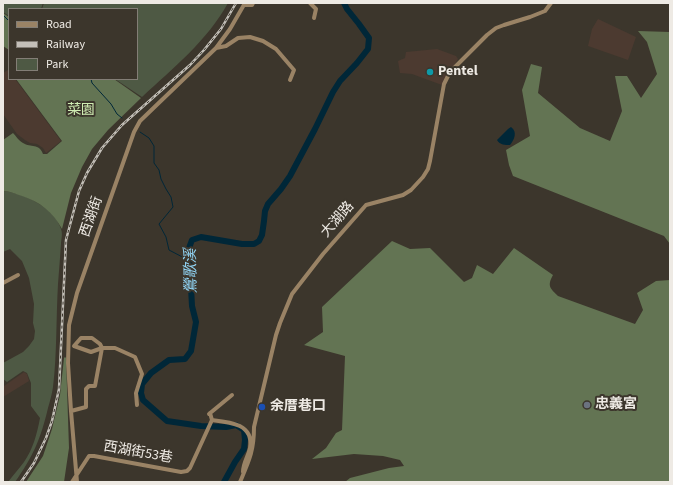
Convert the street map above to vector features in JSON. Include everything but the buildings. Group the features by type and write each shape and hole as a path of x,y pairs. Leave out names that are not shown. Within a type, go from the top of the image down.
{"street":[{"path":"245,4 252,5 253,3"},
{"path":"310,3 316,9 314,18"},
{"name":"大湖路","path":"240,482 252,451 254,427 273,347 280,323 292,294 323,254 366,205 403,195 411,190 423,177 428,169 430,161 444,84 454,67 496,28 545,11 551,3"},
{"name":"西湖街","path":"77,481 68,363 69,325 77,294 134,132 140,121 216,48 230,29 245,4"},
{"path":"216,48 226,46 238,38 250,37 263,41 276,49 294,70 290,80"},
{"path":"3,283 18,275"},
{"path":"71,410 86,407 86,389 89,386 95,386 102,348 100,344 92,338 81,338 74,346 91,352 102,348 115,348 135,357 142,374 136,393 137,406"},
{"path":"232,395 209,414 212,420 234,424 245,428 248,433 250,449 243,465 242,477"},
{"name":"西湖街53巷","path":"76,475 89,456 181,472 187,471 190,468 212,420"},
{"path":"72,482 76,475"}],"shaded area":[{"path":"598,19 636,37 628,60 588,46 592,29"},
{"path":"437,49 456,56 458,59 442,85 412,74 400,73 398,61 405,58 406,52"},
{"path":"8,70 8,80 16,80 61,141 46,153 43,148 37,144 30,143 17,134 3,114 3,73"},
{"path":"24,372 27,374 29,381 3,397 3,385 4,386"}],"green space":[{"path":"3,3 43,3 41,8 8,8 8,15 3,12"},
{"path":"44,3 228,3 220,17 200,42 142,97 116,80 138,80 138,8 42,8"},
{"path":"3,13 8,16 8,49 3,46"},
{"path":"638,31 670,32 670,244 664,236 513,176 506,150 530,136 522,90 531,64 542,67 538,93 580,128 610,141 622,111 615,76 627,76 641,98 657,74 647,42"},
{"name":"菜園","path":"17,80 115,80 141,98 108,130 92,149 82,167 71,193 62,229 50,213 35,201 3,191 3,140 13,133 22,142 39,148 43,154 47,154 62,141"},
{"path":"3,191 29,198 46,208 58,221 62,233 53,390 36,447 15,482 8,482 30,452 36,436 40,418 31,406 31,383 27,373 23,371 7,382 3,379 3,363 23,352 29,346 34,339 35,331 33,323 34,304 29,278 22,261 10,249 3,252"},
{"path":"392,241 410,249 430,248 464,282 472,278 477,265 493,274 514,248 553,275 550,282 550,287 558,296 635,324 643,310 637,293 656,281 670,280 670,482 345,482 350,478 389,468 404,466 400,460 383,456 354,454 312,459 326,448 336,433 342,430 345,356 304,345 323,332 322,307"},
{"path":"65,357 69,448 64,482 26,482 43,456 52,429 60,395"}],"water":[{"path":"511,127 515,134 510,145 500,143 497,140"}],"waterway":[{"name":"鶯歌溪","path":"224,482 244,449 244,430 236,425 226,427 201,426 167,421 143,400 141,393 142,384 151,373 169,360 185,359 191,351 196,322 192,306 192,253 189,248 192,240 201,237 242,244 254,244 259,241 262,235 265,211 268,204 290,176 340,81 368,49 369,38 344,3"},
{"path":"3,15 8,20"},
{"path":"91,80 92,83 111,104 117,114 122,118"},
{"path":"140,132 149,138 154,146 154,163 159,170 161,179 171,197 173,207 159,224 166,237 169,250 192,262"}],"railway":[{"path":"21,482 34,463 46,438 52,421 59,389 66,240 79,191 87,173 102,148 122,125 190,65 204,50 221,29 236,3"}],"place":[{"name":"Pentel","path":"430,72"},
{"name":"忠義宮","path":"587,405"},
{"name":"余厝巷口","path":"262,407"}]}
